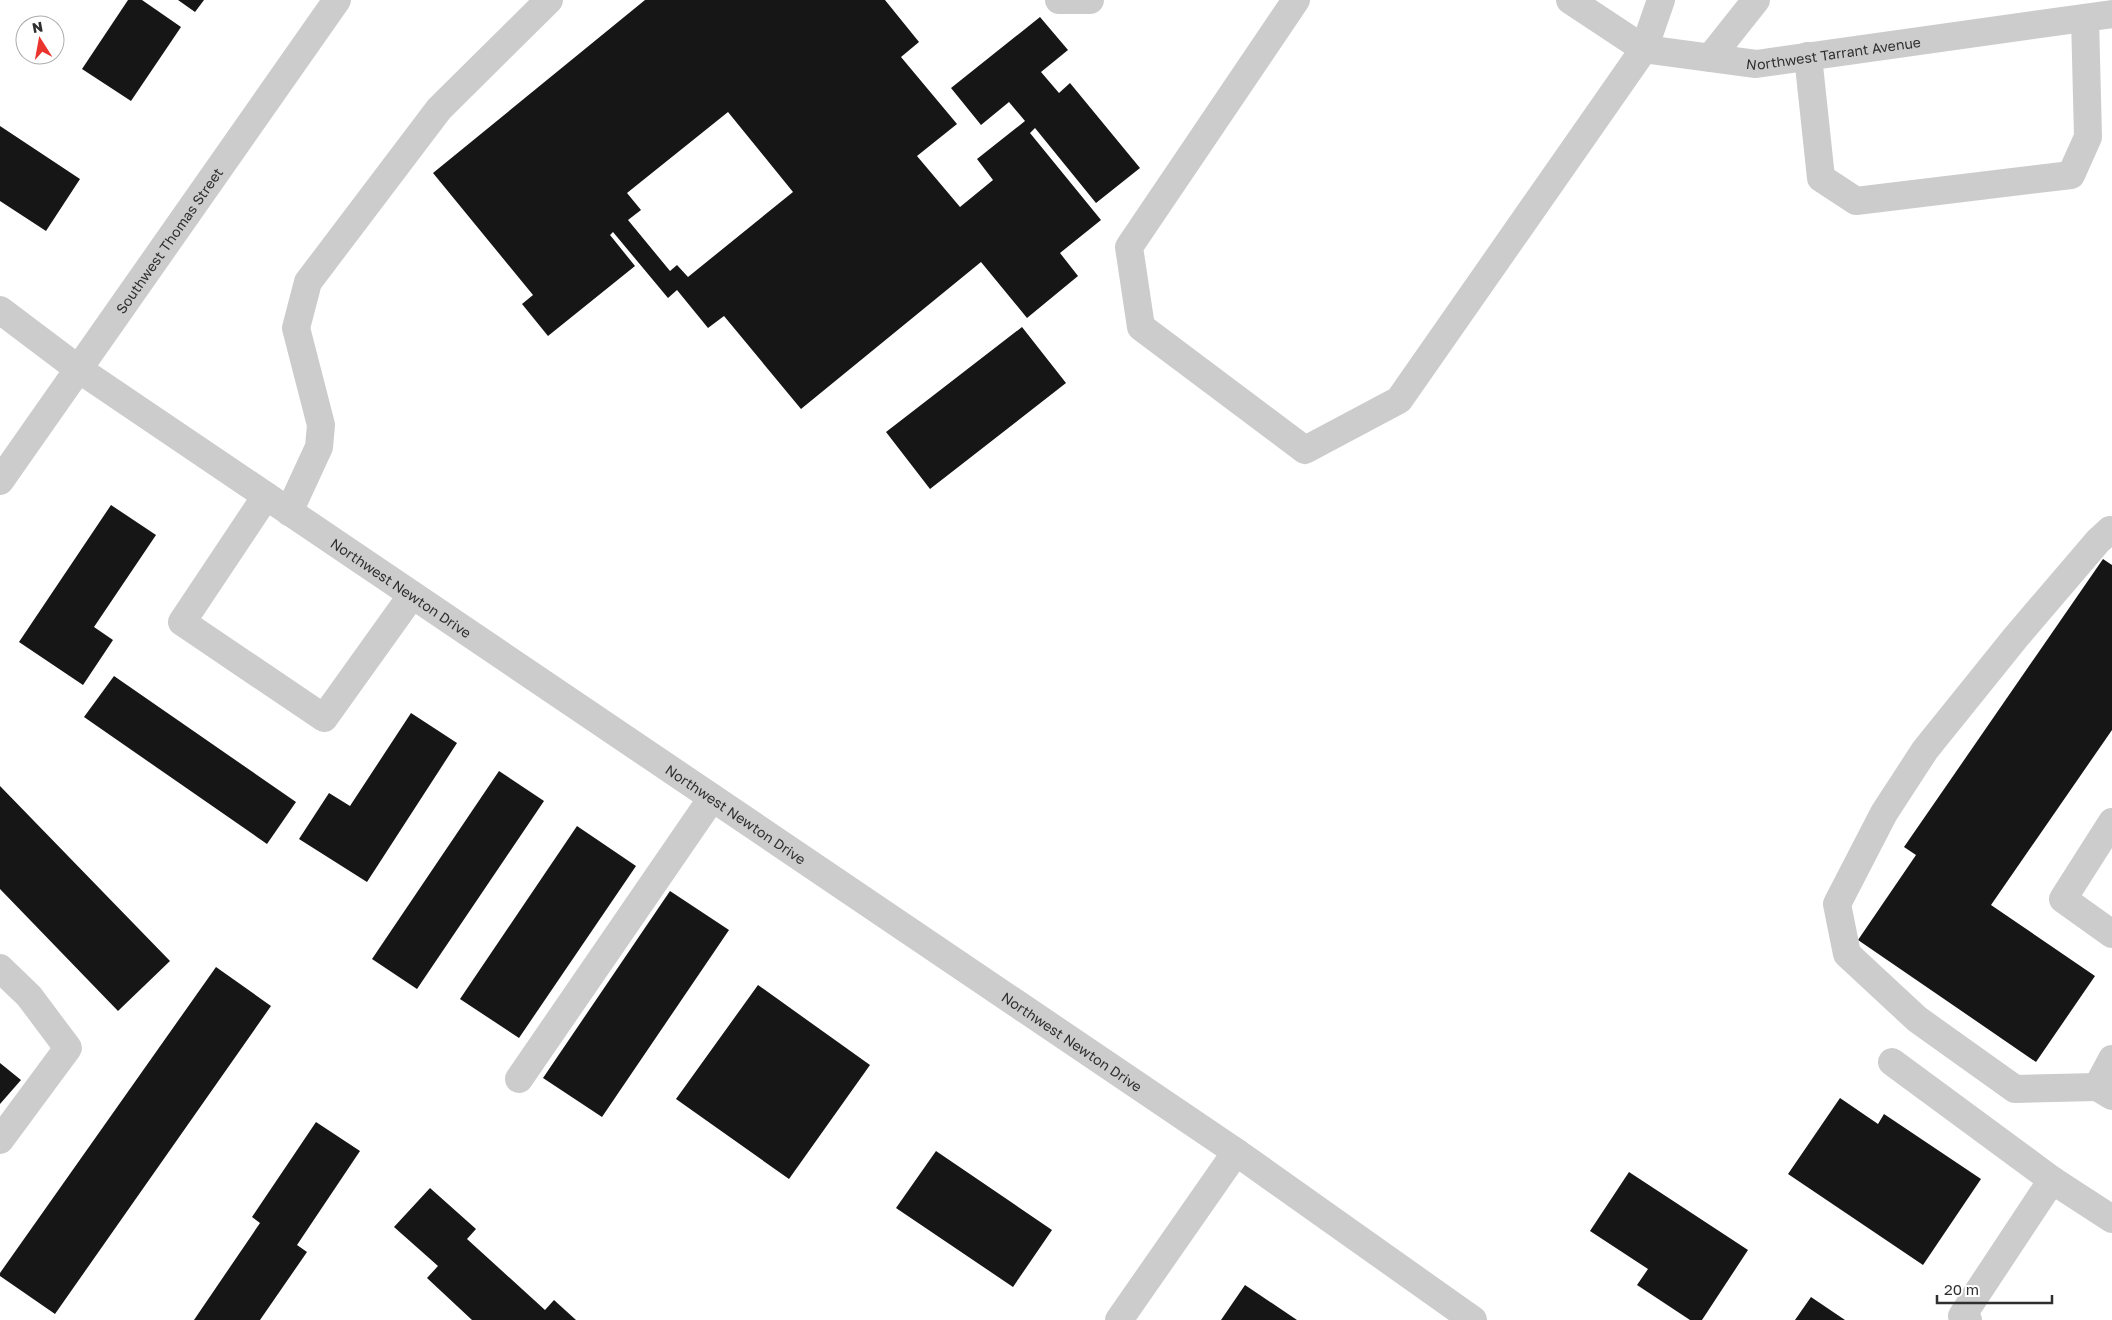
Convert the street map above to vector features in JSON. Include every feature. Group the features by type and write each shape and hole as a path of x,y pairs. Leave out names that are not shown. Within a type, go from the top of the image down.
{"street":[{"name":"Southwest Thomas Street","path":"0,482 77,368 337,0"},
{"path":"289,512 319,448 321,425 296,328 308,282 439,109 549,0"},
{"path":"1060,0 1090,0"},
{"path":"1296,0 1129,247 1141,327 1305,450 1399,400 1644,49 1661,0"},
{"name":"Northwest Tarrant Avenue","path":"1570,0 1644,49 1756,64 2112,14"},
{"path":"1710,58 1756,0"},
{"path":"1808,56 1821,178 1856,201 2071,176 2088,137 2085,18"},
{"name":"Northwest Newton Drive","path":"0,310 77,368 1236,1152 1473,1320"},
{"path":"266,496 182,622 308,708 324,718 412,595"},
{"path":"2112,532 2110,530 2098,541 2022,630 1925,750 1884,813 1837,904 1847,954 1917,1019 2015,1089 2105,1092 2112,1059"},
{"path":"519,1079 712,798"},
{"path":"2112,822 2063,899 2112,934"},
{"path":"0,968 29,996 68,1048 0,1140"},
{"path":"1892,1062 2052,1180 2112,1218"},
{"path":"1119,1320 1236,1152"},
{"path":"1968,1320 1962,1316 2052,1180"}],"building":[{"path":"128,0 142,0 181,27 131,101 82,69"},
{"path":"178,0 204,0 195,12"},
{"path":"645,0 885,0 919,42 901,57 957,124 917,156 960,207 993,180 977,159 1025,121 1009,102 981,125 951,88 1040,17 1068,50 1041,72 1059,93 1070,83 1140,168 1096,203 1035,128 1030,133 1101,220 1060,253 1078,276 1027,318 981,262 801,409 724,316 708,328 677,290 668,298 613,232 610,235 635,266 548,336 522,304 533,295 433,173","holes":["728,112 793,192 688,277 677,265 670,271 628,220 641,210 627,193"]},
{"path":"0,126 80,179 46,231 0,201"},
{"path":"1022,327 1066,383 930,489 886,432"},
{"path":"111,505 156,535 94,627 113,640 83,685 19,642"},
{"path":"2103,559 2112,565 2112,730 1991,905 2095,976 2036,1062 1858,940 1916,855 1904,847"},
{"path":"114,676 296,802 267,844 84,717"},
{"path":"411,713 457,743 367,882 299,839 329,793 350,806"},
{"path":"499,771 544,801 417,989 372,959"},
{"path":"0,786 170,961 118,1011 0,889"},
{"path":"577,826 636,866 519,1038 460,999"},
{"path":"670,891 729,930 602,1117 543,1078"},
{"path":"216,967 271,1006 55,1314 0,1276 0,1273"},
{"path":"758,985 870,1065 789,1179 676,1099"},
{"path":"0,1063 21,1080 0,1104"},
{"path":"1840,1098 1878,1124 1884,1114 1981,1179 1923,1265 1788,1174"},
{"path":"316,1122 360,1151 297,1245 307,1252 260,1320 194,1320 260,1223 252,1217"},
{"path":"936,1151 1052,1230 1013,1287 896,1208"},
{"path":"1629,1172 1748,1250 1702,1320 1690,1320 1637,1285 1648,1269 1590,1231"},
{"path":"430,1188 476,1229 467,1239 545,1310 554,1300 576,1320 472,1320 427,1278 438,1266 394,1227"},
{"path":"1245,1285 1297,1320 1221,1320"},
{"path":"1811,1297 1845,1320 1795,1320"}]}
